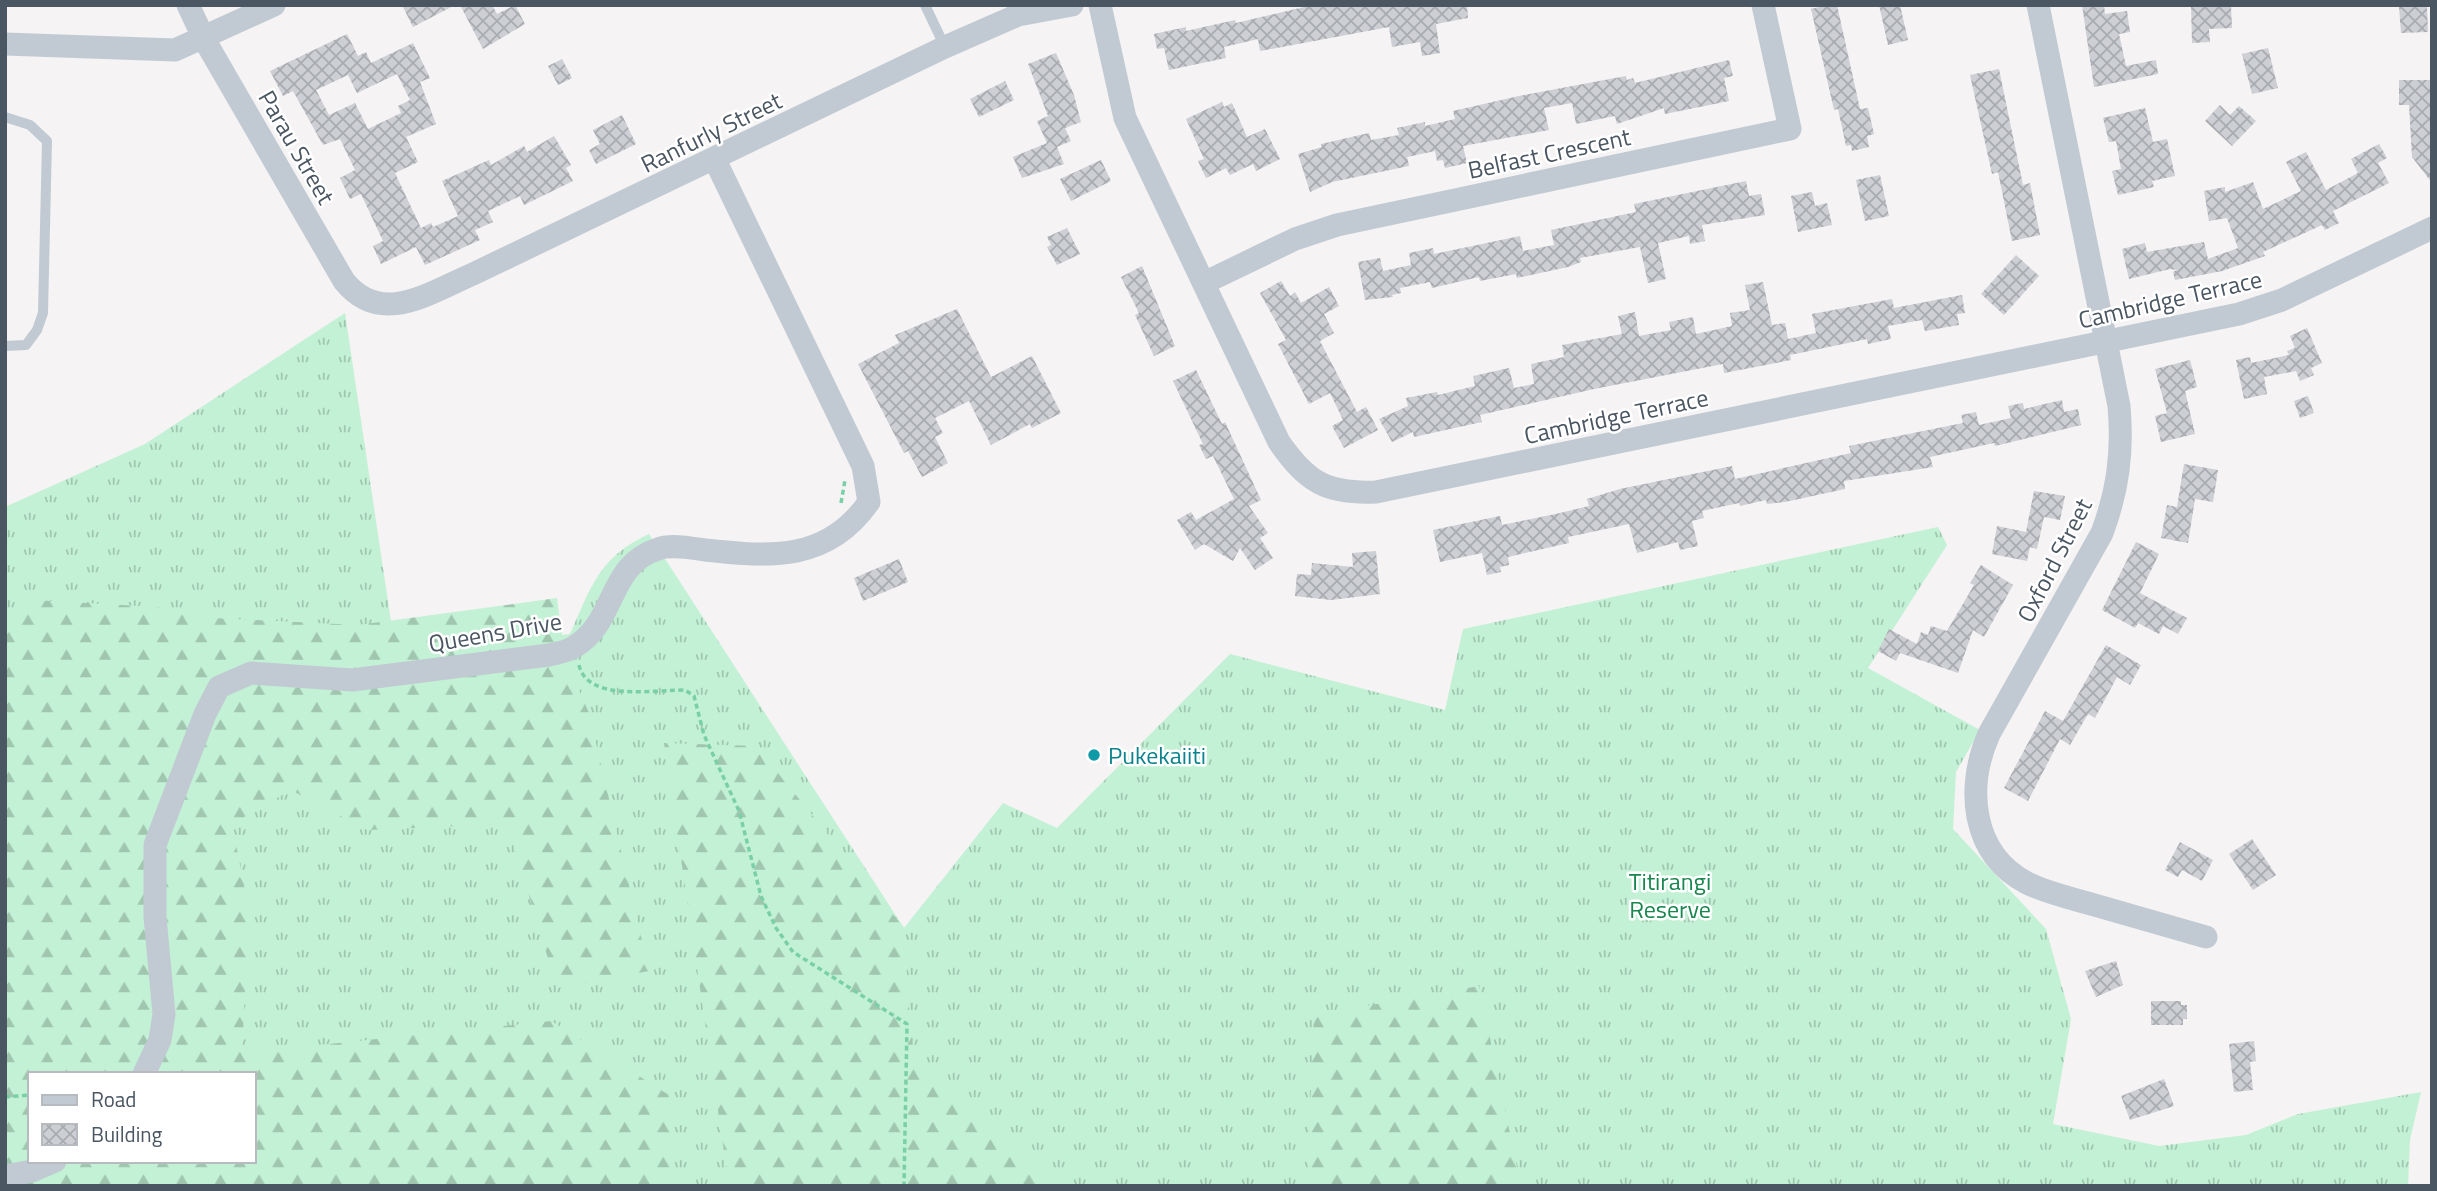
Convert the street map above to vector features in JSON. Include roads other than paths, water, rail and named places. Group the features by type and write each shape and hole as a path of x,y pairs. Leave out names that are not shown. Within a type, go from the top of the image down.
{"street":[{"name":"Parau Street","path":"188,5 204,39 344,281 356,297 373,304"},
{"path":"5,44 175,50 274,5"},
{"name":"Ranfurly Street","path":"373,304 390,305 413,300 1018,15 1073,5"},
{"name":"Cambridge Terrace","path":"1100,5 1125,118 1279,442 1290,458 1313,480 1329,489 1348,493 1376,492 2239,314 2282,300 2432,229"},
{"name":"Belfast Crescent","path":"1204,283 1295,239 1337,225 1790,129 1763,5"},
{"name":"Oxford Street","path":"2038,5 2106,341 2122,439 2114,500 2102,533 1989,734 1977,761 1973,788 1975,811 1991,848 2006,867 2026,882 2054,894 2206,937"},
{"name":"Queens Drive","path":"145,1072 160,1040 164,1014 155,917 155,845 205,714 219,687 251,673 352,680 549,655 574,648 605,614 626,568 639,555 662,547 776,556 814,548 847,528 869,502 863,466 715,160"},
{"path":"5,1176 32,1171 50,1163"}],"lane":[{"path":"925,5 946,47"},
{"path":"5,117 30,125 47,141 43,313 37,330 26,345 5,346"}],"place":[{"name":"Pukekaiiti","path":"1094,755"}],"park label":[{"name":"Titirangi Reserve","path":"1670,895"}]}
